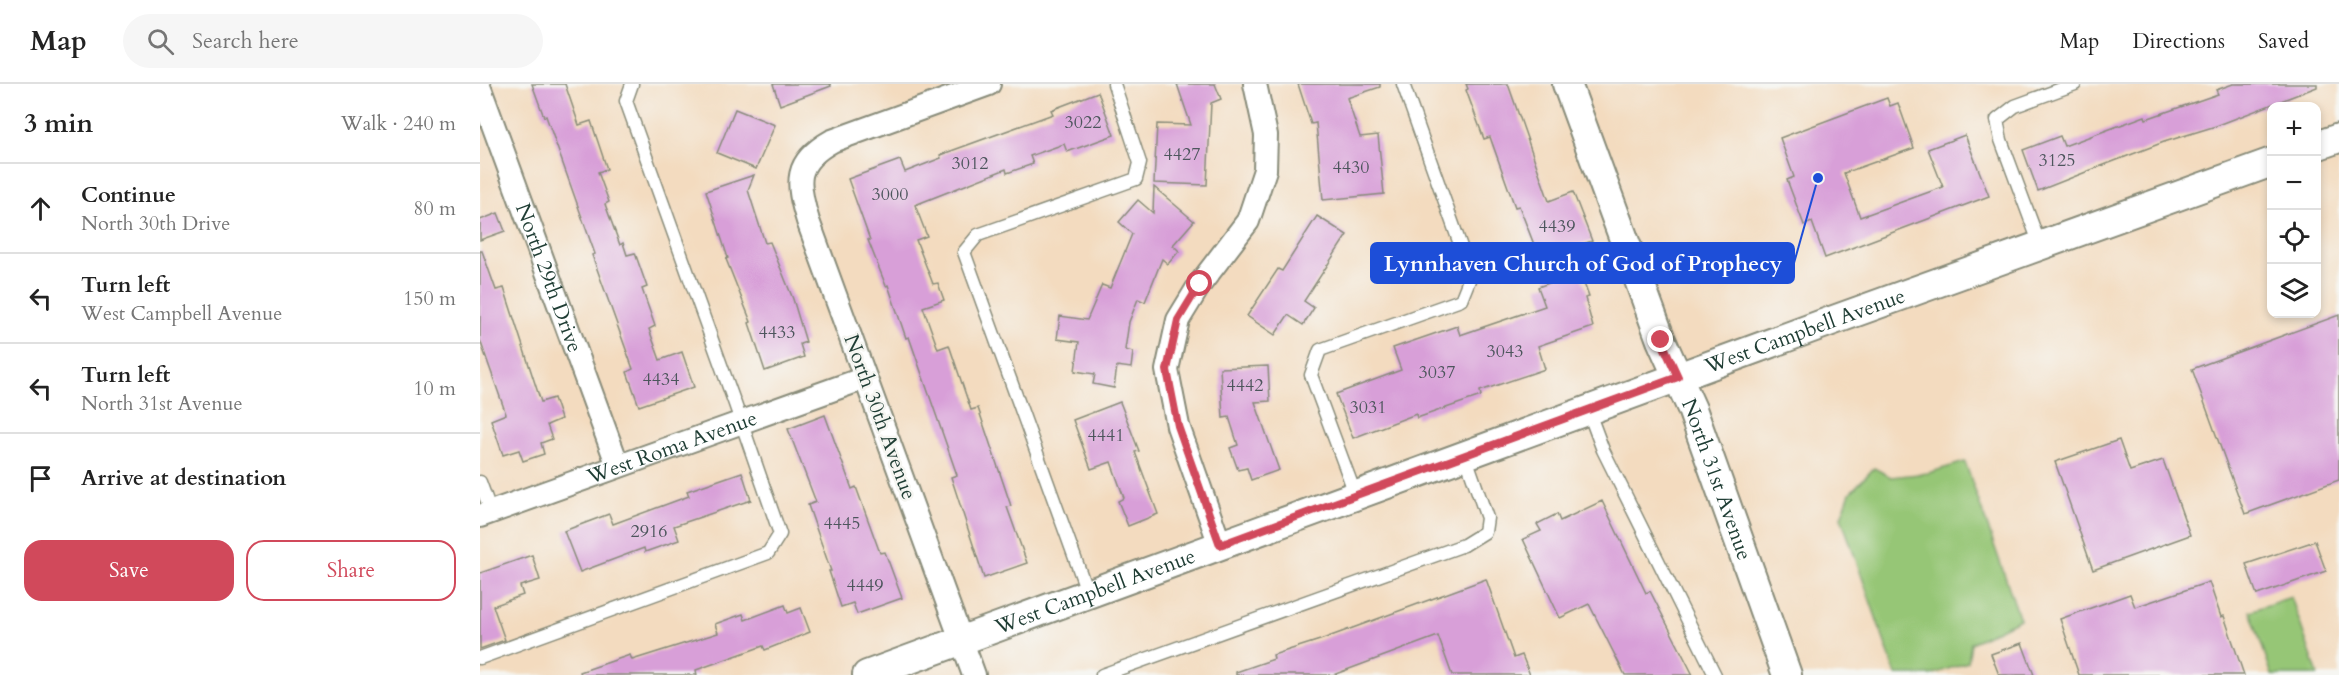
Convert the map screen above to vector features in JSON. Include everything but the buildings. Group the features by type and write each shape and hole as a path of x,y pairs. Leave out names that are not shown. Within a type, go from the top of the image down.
{"street":[{"name":"North 30th Avenue","path":"974,675 865,378 803,204 800,187 802,170 815,150 832,141 989,84"},
{"path":"1220,545 1178,426 1167,370 1178,320 1200,284 1248,221 1265,170 1266,135 1255,84"},
{"name":"North 31st Avenue","path":"1567,84 1657,329 1692,409 1787,675"},
{"name":"North 29th Drive","path":"480,89 618,466"},
{"path":"2321,144 2339,138"},
{"name":"West Campbell Avenue","path":"867,675 2267,163"},
{"name":"West Roma Avenue","path":"485,514 865,378"}],"lane":[{"path":"480,658 768,553 780,534 626,101 632,84"},
{"path":"1088,594 964,252 978,235 1136,179 1140,163 1114,84"},
{"path":"1356,496 1311,375 1320,350 1461,300 1471,275 1403,84"},
{"path":"2040,245 2001,140 1996,120 2015,106 2075,84"},
{"path":"1588,410 1603,450 1715,675"},
{"path":"1102,675 1464,545 1485,532 1486,518 1465,455"},
{"path":"480,482 485,514"}],"green space":[{"path":"1965,462 2020,619 1971,643 1968,662 1931,675 1896,675 1841,517 1850,493 1874,468 1891,477 1928,473"},
{"path":"2291,597 2318,675 2272,675 2250,611"}],"place":[{"name":"Lynnhaven Church of God of Prophecy","path":"1818,178"}],"route":[{"path":"1200,284 1178,320 1167,370 1178,426 1220,545 1678,377 1661,340"}]}
